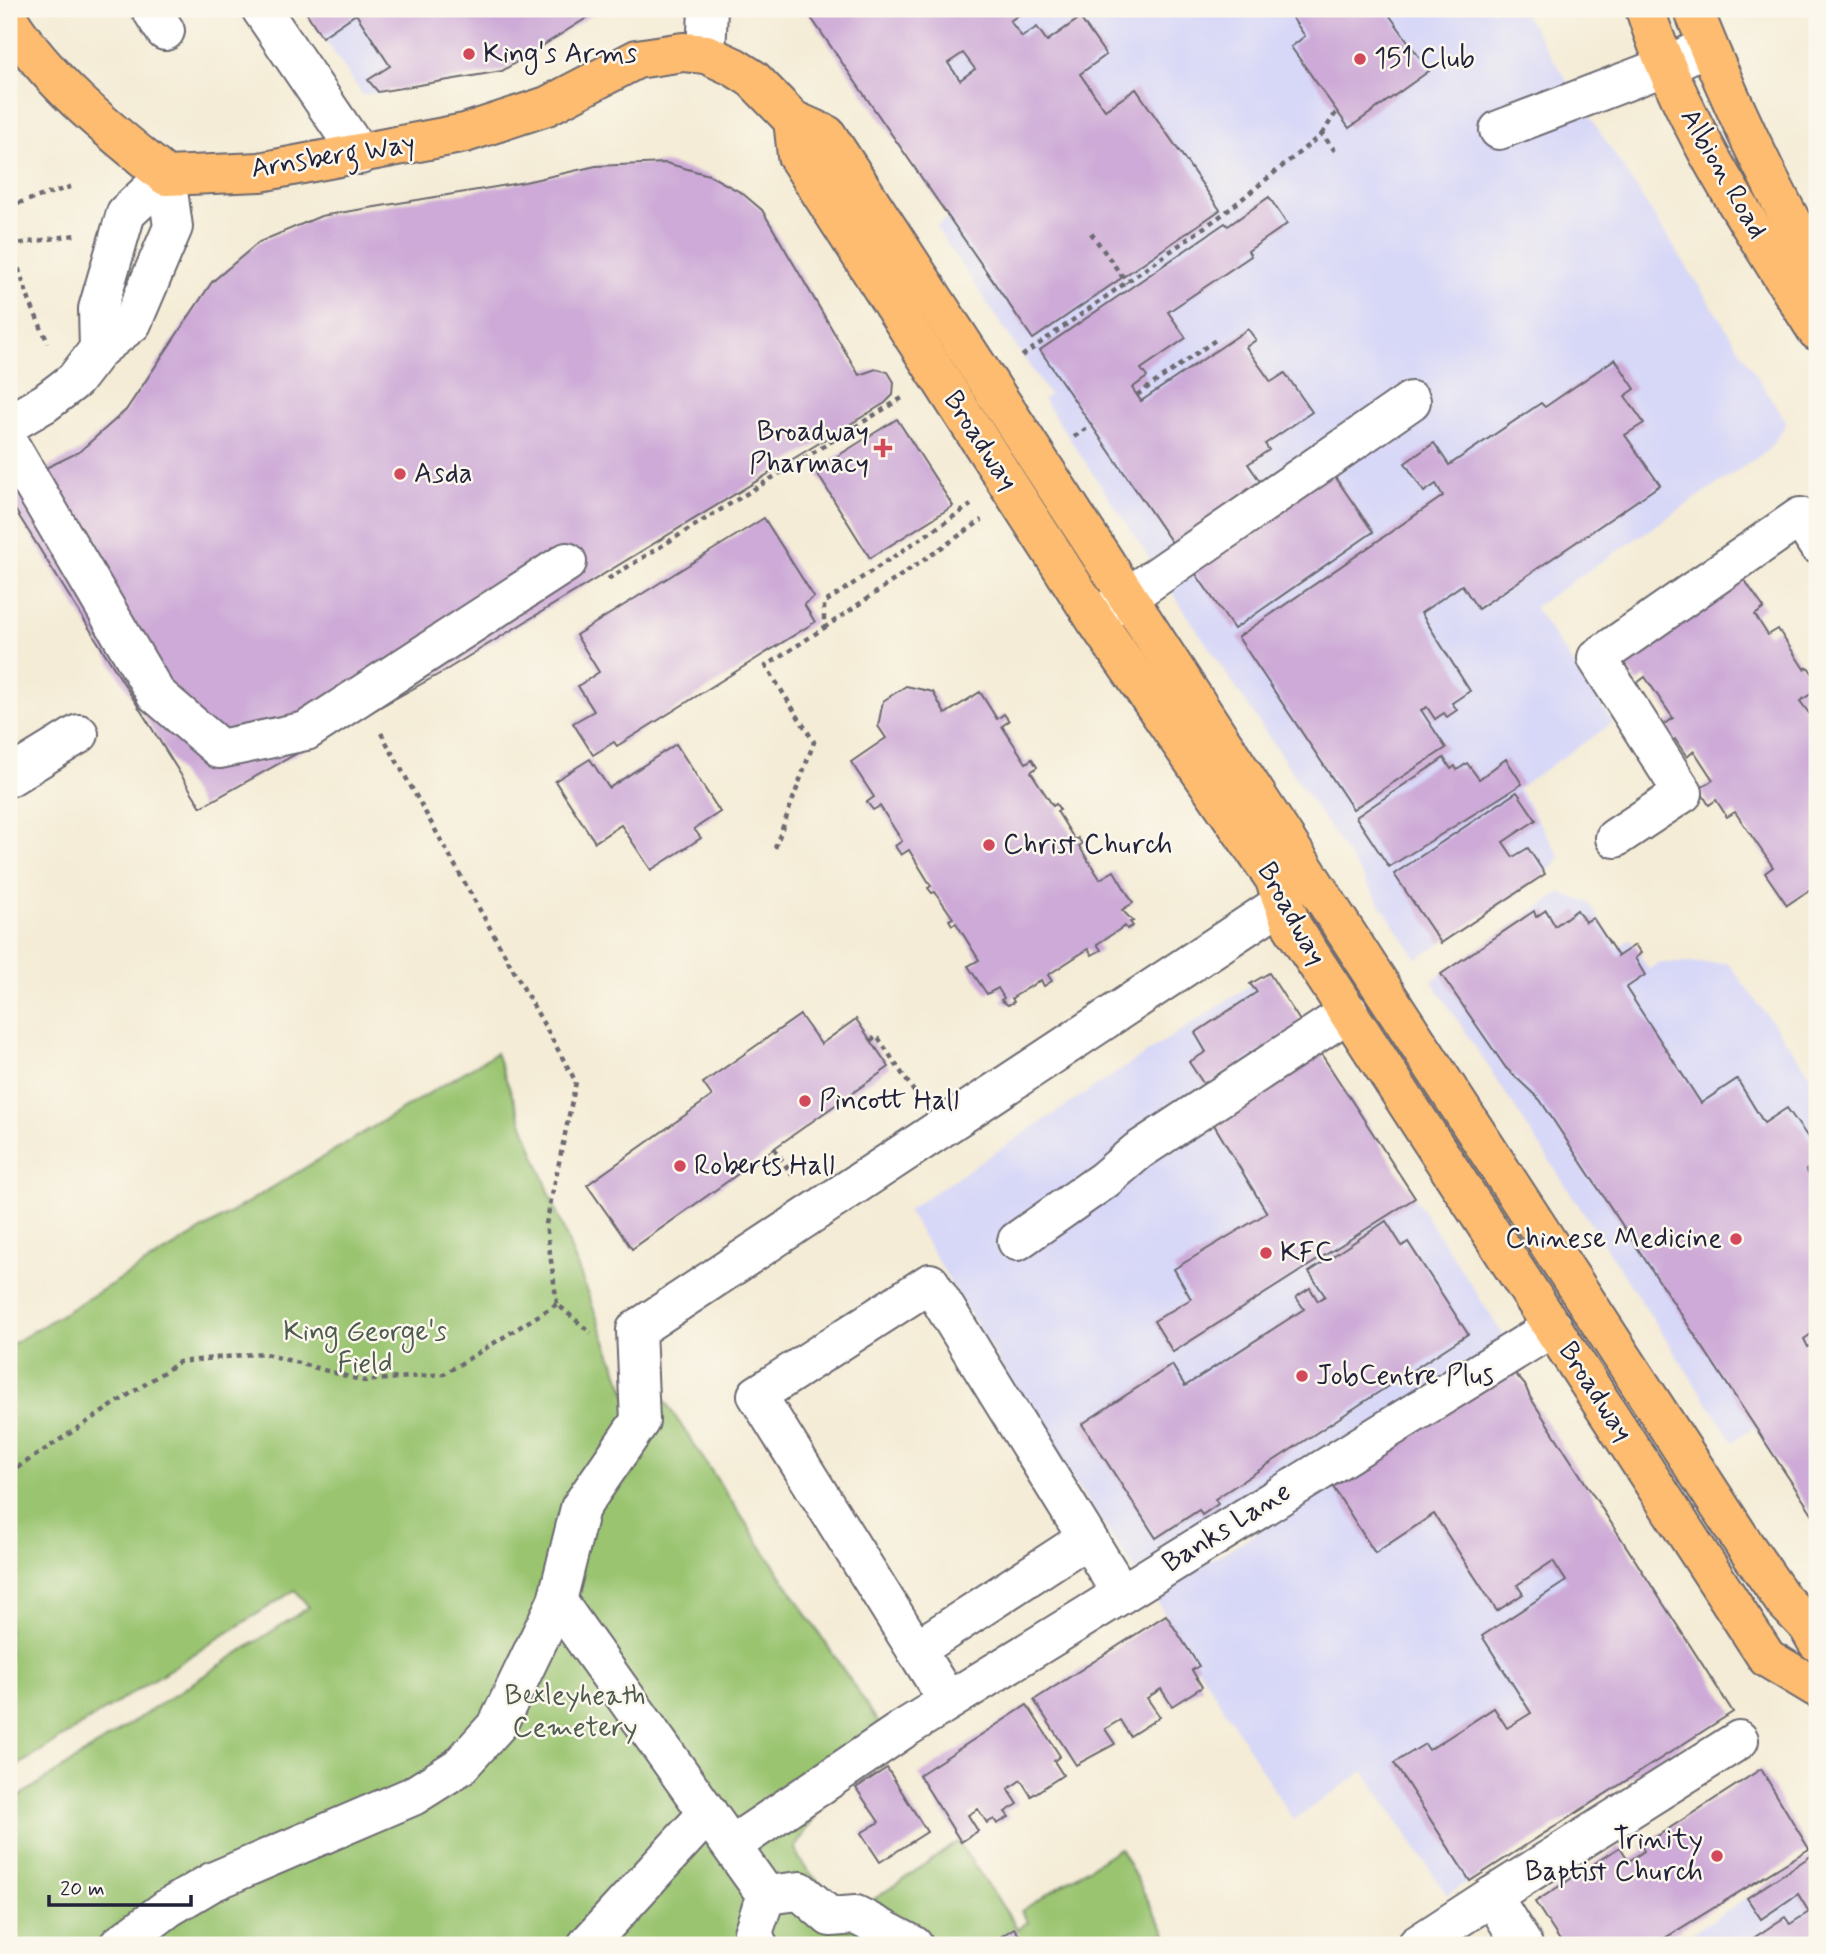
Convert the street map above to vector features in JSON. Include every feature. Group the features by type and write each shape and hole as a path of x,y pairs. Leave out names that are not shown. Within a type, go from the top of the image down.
{"main road":[{"name":"Albion Road","path":"1645,9 1700,139 1817,331"},
{"name":"Albion Road","path":"1693,9 1707,47 1788,217 1817,268"},
{"path":"9,20 58,81 83,106 166,176"},
{"name":"Arnsberg Way","path":"166,176 260,172 360,155 507,121 547,106 637,59 659,54 706,54"},
{"name":"Broadway","path":"706,54 753,79 793,120 827,135 1729,1521 1783,1600 1808,1626 1817,1642"},
{"name":"Broadway","path":"793,120 797,156 1095,619 1273,878 1292,926 1767,1658 1817,1688"}],"street":[{"path":"261,9 360,155"},
{"path":"706,54 708,9"},
{"path":"1499,130 1667,66 1707,47"},
{"path":"9,424 45,403 75,380 99,349 98,309 126,213 166,176"},
{"path":"1095,619 1411,401"},
{"path":"9,444 156,694 220,749 306,731 567,562"},
{"path":"1615,838 1683,793 1597,658 1800,517 1817,544"},
{"path":"9,751 73,725 9,776"},
{"path":"119,1945 168,1908 212,1882 413,1796 459,1767 498,1724 557,1601 580,1508 640,1421 636,1330 1283,902"},
{"path":"1017,1241 1104,1180 1138,1151 1349,1012"},
{"path":"948,1701 757,1395 930,1283 1121,1593"},
{"name":"Banks Lane","path":"732,1845 902,1730 1553,1327"},
{"path":"916,1650 1086,1539"},
{"path":"557,1601 766,1895"},
{"path":"1417,1945 1739,1740"},
{"path":"587,1945 708,1813"},
{"path":"766,1895 800,1891 832,1931 856,1915 913,1945"},
{"path":"758,1945 753,1933 766,1895"},
{"path":"1492,1896 1523,1945"}],"path":[{"path":"986,381 1226,212 1322,134 1337,111"},
{"path":"1322,134 1335,151"},
{"path":"9,206 73,186"},
{"path":"1091,233 1127,284"},
{"path":"50,345 29,300 9,243 79,235"},
{"path":"1137,395 1217,339"},
{"path":"601,583 938,376"},
{"path":"824,628 824,603 1011,489"},
{"path":"775,848 814,742 766,666 824,628 1011,489"},
{"path":"376,722 576,1082 546,1224 556,1304 600,1341 636,1330"},
{"path":"871,1041 877,1036 938,1130"},
{"path":"9,1472 179,1362 262,1353 364,1381 444,1374 556,1304"}],"shaded area":[{"path":"304,9 601,9 502,71 363,95"},
{"path":"805,9 1521,9 1787,423 1767,451 1534,607 1613,723 1518,788 1560,857 1545,874 1417,959 1043,399 1049,395 936,227 949,216"},
{"path":"1560,893 1589,903 1618,948 1630,939 1649,970 1658,963 1728,963 1817,1083 1817,1521 1754,1427 1733,1442 1432,981"},
{"path":"1269,973 1508,1342 1136,1572 1049,1444 907,1210"},
{"path":"1513,1371 1733,1712 1447,1895 1364,1771 1293,1820 1153,1595 1333,1487"},
{"path":"1817,1852 1817,1945 1673,1945 1747,1898"}],"green space":[{"path":"496,1053 628,1399 653,1383 884,1731 859,1740 803,1774 823,1804 795,1848 799,1859 823,1885 864,1913 870,1902 958,1842 1018,1929 1028,1922 1021,1911 1120,1848 1172,1945 9,1945 9,1803 309,1607 295,1590 9,1771 9,1346"}],"building":[{"name":"King's Arms","path":"304,9 601,9 502,71 378,92 368,80 390,66 356,14 322,37"},
{"path":"805,9 1027,9 1010,21 1022,37 1037,27 1047,41 1080,18 1106,55 1080,74 1105,110 1136,89 1220,210 1033,339","holes":["963,53 975,69 960,80 948,63"]},
{"name":"151 Club","path":"1286,9 1385,9 1429,71 1349,128 1291,47 1305,36"},
{"name":"Asda","path":"666,163 709,175 742,193 762,210 859,375 876,369 888,372 894,382 893,395 885,403 441,673 201,807 9,500 9,486 79,452 126,410 212,282 259,242 321,216 525,182 596,166"},
{"path":"1269,197 1287,224 1248,251 1251,256 1168,312 1186,338 1141,369 1147,377 1132,388 1141,401 1248,329 1256,340 1246,347 1271,382 1285,373 1312,412 1265,444 1269,450 1248,464 1266,490 1177,550 1040,350 1225,223 1228,226"},
{"path":"1615,359 1635,389 1625,396 1644,423 1625,435 1660,485 1478,609 1462,585 1421,613 1470,691 1452,703 1457,710 1447,717 1444,713 1435,719 1427,707 1421,710 1446,748 1353,809 1238,637 1443,496 1436,484 1424,492 1405,463 1434,443 1449,465 1541,403 1545,407"},
{"path":"897,419 953,506 870,558 815,470"},
{"path":"1331,471 1373,532 1234,629 1191,567"},
{"path":"764,518 814,597 804,604 815,622 617,746 614,742 593,755 573,723 594,711 578,686 599,672 576,635"},
{"path":"1736,568 1764,608 1755,615 1768,635 1778,629 1804,669 1808,667 1817,680 1817,690 1800,701 1817,724 1817,885 1787,905 1765,873 1773,867 1735,812 1727,817 1716,800 1709,805 1699,789 1713,780 1694,751 1687,757 1675,739 1667,744 1657,729 1673,718 1645,677 1637,683 1615,650"},
{"name":"Christ Church","path":"906,686 933,692 945,714 980,692 997,719 1004,714 1009,721 1002,726 1026,763 1032,759 1037,767 1031,772 1053,806 1056,804 1060,810 1057,811 1075,840 1078,838 1082,844 1079,846 1100,879 1114,871 1133,903 1122,910 1133,921 1130,922 1133,926 1127,929 1125,926 1097,944 1101,950 1092,955 1088,949 1048,975 1052,981 1044,986 1041,980 1012,998 1014,1002 1008,1005 1001,1000 1004,998 998,988 987,994 968,966 979,960 956,923 952,925 949,920 953,918 935,892 932,893 928,888 931,886 909,850 901,855 895,846 902,841 880,806 873,810 867,802 874,797 851,762 886,738 878,726 883,701"},
{"path":"676,744 720,812 694,829 701,838 651,870 621,825 595,842 555,781 590,759 609,788"},
{"path":"1444,758 1451,769 1455,766 1457,770 1467,763 1479,779 1506,759 1522,784 1389,867 1356,817"},
{"path":"1517,792 1536,820 1503,842 1513,857 1528,848 1545,874 1441,943 1394,874"},
{"path":"1546,910 1555,926 1577,910 1585,922 1593,918 1618,956 1635,945 1641,953 1635,958 1645,975 1626,988 1701,1103 1737,1079 1764,1123 1787,1108 1817,1150 1817,1163 1806,1170 1817,1187 1817,1330 1804,1339 1808,1347 1817,1341 1817,1521 1540,1100 1506,1068 1441,974 1534,911 1536,917"},
{"path":"1269,973 1302,1024 1205,1086 1189,1062 1206,1052 1195,1033 1257,992 1250,984"},
{"name":"Roberts Hall","path":"800,1015 821,1044 856,1019 889,1067 632,1249 587,1185 712,1096 703,1083"},
{"path":"1318,1049 1415,1198 1173,1352 1154,1321 1191,1299 1174,1269 1267,1213 1210,1118"},
{"name":"JobCentre Plus","path":"1386,1221 1402,1246 1408,1242 1468,1334 1215,1499 1218,1504 1202,1515 1199,1510 1156,1538 1082,1424 1172,1365 1185,1386 1304,1309 1296,1297 1310,1288 1318,1301 1325,1296 1309,1272"},
{"path":"1513,1371 1525,1385 1530,1397 1733,1712 1470,1881 1394,1763 1425,1744 1429,1750 1494,1708 1507,1728 1531,1713 1482,1636 1566,1581 1553,1561 1517,1585 1523,1594 1497,1611 1434,1514 1375,1553 1333,1487"},
{"path":"1166,1615 1199,1666 1192,1670 1202,1687 1172,1706 1161,1689 1147,1698 1160,1717 1130,1736 1120,1720 1105,1729 1115,1744 1076,1765 1034,1700"},
{"path":"1027,1705 1060,1756 1054,1761 1063,1775 1031,1796 1021,1780 1008,1789 1018,1804 1005,1812 1009,1817 997,1824 994,1819 987,1823 978,1809 968,1815 978,1831 961,1842 919,1775"},
{"path":"887,1768 927,1832 880,1862 861,1833 879,1822 856,1788"},
{"name":"Trinity Baptist Church","path":"1761,1769 1809,1849 1657,1943 1659,1945 1563,1945 1535,1902 1620,1847 1629,1861 1644,1851 1642,1846"},
{"path":"1817,1852 1817,1945 1743,1945 1785,1917 1790,1924 1809,1912 1798,1894 1761,1919 1747,1898"},
{"path":"1014,1928 1026,1945 988,1945"}],"place":[{"name":"King's Arms","path":"469,54"},
{"name":"151 Club","path":"1360,59"},
{"name":"Broadway Pharmacy","path":"883,448"},
{"name":"Asda","path":"400,474"},
{"name":"Christ Church","path":"989,845"},
{"name":"Pincott Hall","path":"805,1101"},
{"name":"Roberts Hall","path":"680,1166"},
{"name":"Chinese Medicine","path":"1736,1239"},
{"name":"KFC","path":"1266,1253"},
{"name":"JobCentre Plus","path":"1302,1376"},
{"name":"Trinity Baptist Church","path":"1717,1856"}],"park label":[{"name":"King George's Field","path":"365,1348"},
{"name":"Bexleyheath Cemetery","path":"575,1712"}]}
